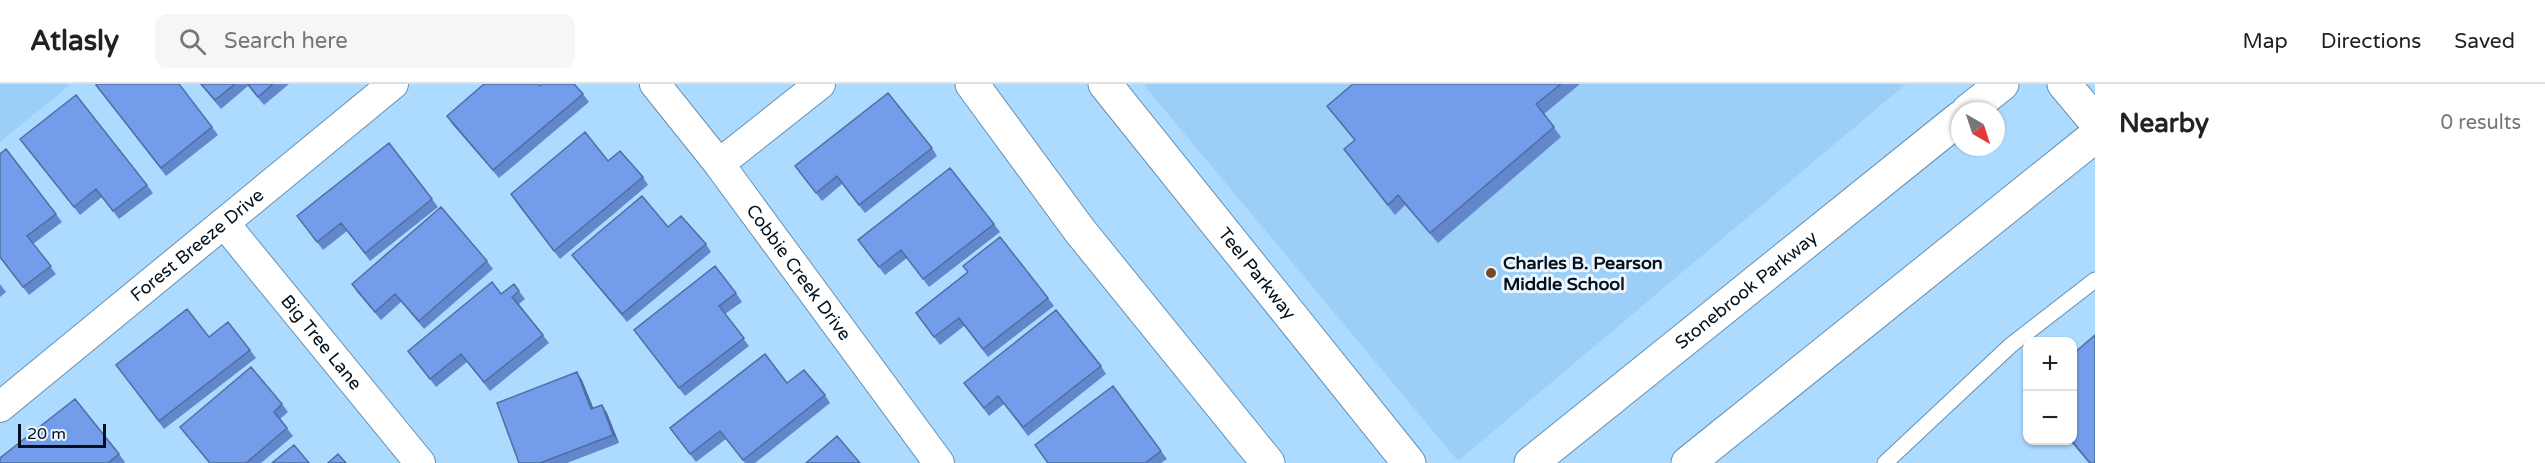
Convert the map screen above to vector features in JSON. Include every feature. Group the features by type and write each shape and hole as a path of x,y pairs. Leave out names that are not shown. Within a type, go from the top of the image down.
{"main road":[{"path":"972,84 1080,231 1268,463"},
{"name":"Teel Parkway","path":"1105,84 1409,463"},
{"path":"1979,102 2002,84"},
{"path":"2064,84 2095,121"},
{"name":"Stonebrook Parkway","path":"1531,463 1951,125"},
{"path":"1688,463 2095,136"}],"street":[{"name":"Forest Breeze Drive","path":"0,407 393,84"},
{"name":"Cobbie Creek Drive","path":"655,84 719,164 939,463"},
{"path":"719,164 820,84"},
{"name":"Big Tree Lane","path":"224,223 420,463"}],"lane":[{"path":"1885,463 2011,345 2095,280"}],"shaded area":[{"path":"0,84 71,84 0,142"},
{"name":"Charles B. Pearson Middle School","path":"1143,84 1906,84 1458,461"}],"building":[{"path":"97,84 179,84 212,127 161,168"},
{"path":"201,84 235,84 215,100"},
{"path":"248,84 273,84 258,97"},
{"path":"484,84 538,84 540,86 542,84 574,84 583,94 493,170 447,116"},
{"name":"Charles B. Pearson Middle School","path":"1353,84 1561,84 1536,104 1554,127 1430,233 1398,195 1388,205 1344,149 1355,140 1327,106"},
{"path":"888,93 932,148 859,205 837,176 816,193 795,166"},
{"path":"76,95 147,185 113,211 96,189 74,207 20,139"},
{"path":"585,132 608,161 620,151 643,177 554,251 511,194"},
{"path":"389,143 432,199 365,253 341,223 317,242 297,216"},
{"path":"6,149 56,214 27,236 51,266 23,287 0,257 0,154"},
{"path":"950,168 994,224 923,279 901,250 879,267 858,240"},
{"path":"642,196 668,227 681,216 706,244 622,314 572,255"},
{"path":"441,207 487,261 419,321 395,294 375,312 352,284"},
{"path":"1000,237 1048,298 983,349 959,318 934,337 916,313 968,272 963,266"},
{"path":"715,266 736,293 719,306 744,338 679,388 634,330"},
{"path":"492,282 501,294 514,284 519,291 512,297 543,335 484,382 461,354 430,379 408,351"},
{"path":"187,309 209,337 228,322 250,350 159,421 116,365"},
{"path":"1056,310 1101,366 1023,427 998,396 984,408 964,383"},
{"path":"2095,335 2095,463 2090,463 2075,445 2077,351"},
{"path":"765,354 787,383 804,370 825,395 743,460 720,431 690,454 670,428"},
{"path":"251,367 282,404 274,412 287,428 246,463 210,463 180,427"},
{"path":"577,372 591,409 602,405 613,435 540,463 519,463 497,403"},
{"path":"1113,386 1161,451 1145,463 1048,463 1035,445"},
{"path":"75,399 119,454 108,463 0,463 0,458"},
{"path":"837,436 860,463 806,463"},
{"path":"294,445 309,463 272,463"},
{"path":"338,454 346,463 328,463"}],"place":[{"name":"Charles B. Pearson Middle School","path":"1491,273"}]}
